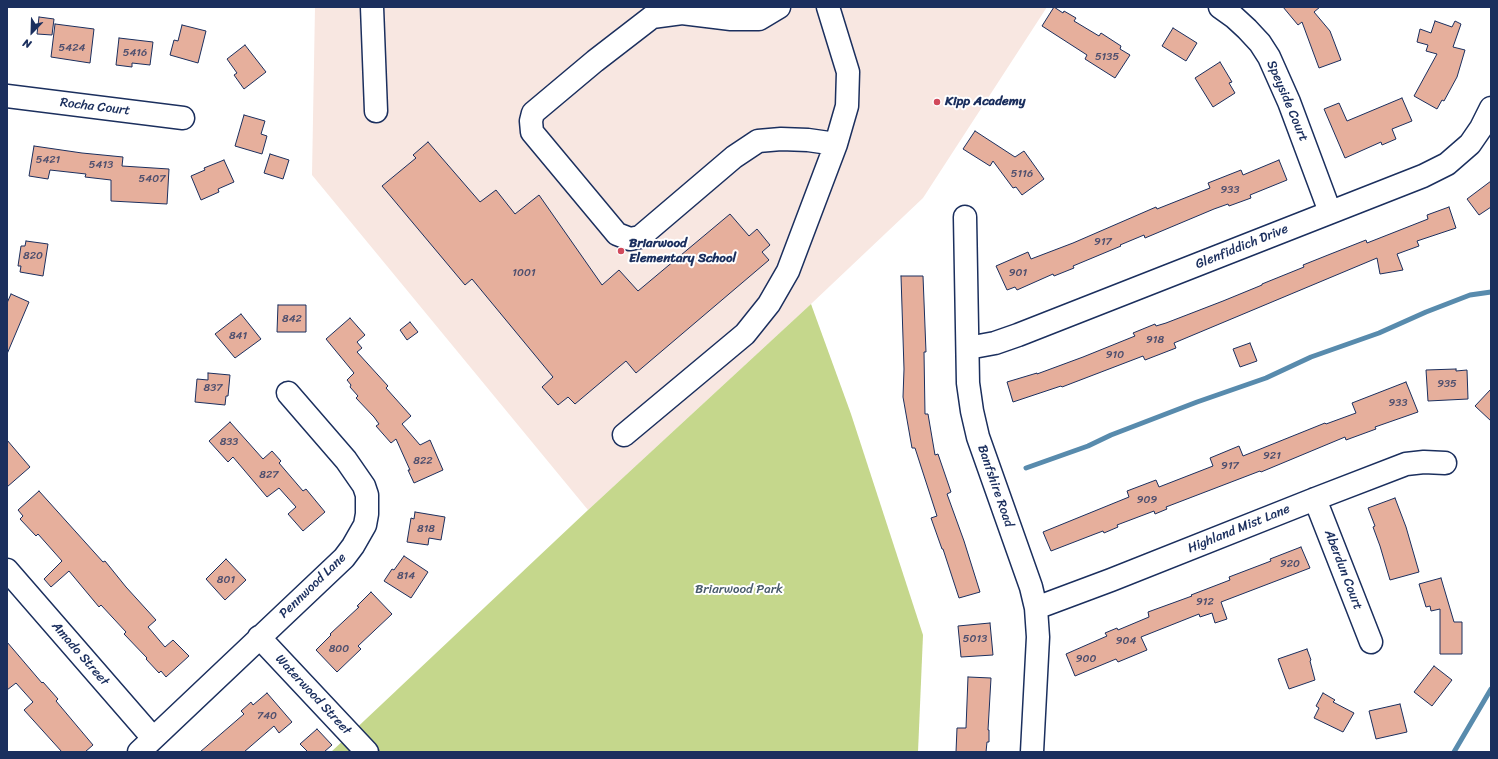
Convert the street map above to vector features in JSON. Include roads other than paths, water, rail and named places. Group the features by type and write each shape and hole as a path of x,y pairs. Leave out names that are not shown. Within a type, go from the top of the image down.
{"street":[{"path":"372,7 376,111"},
{"path":"779,7 759,19 731,19 682,13 652,18 595,61 533,113 531,121 532,132 617,234 630,239 640,237 734,157 758,141 781,139 808,140 836,144"},
{"path":"624,435 745,334 769,304 788,271 836,144 847,106 848,72 828,7"},
{"name":"Speyside Court","path":"1220,7 1234,16 1247,29 1269,57 1289,102 1330,212"},
{"name":"Rocha Court","path":"7,96 183,118"},
{"name":"Glenfiddich Drive","path":"968,348 995,343 1018,335 1423,176 1447,164 1470,144 1481,128 1491,108"},
{"name":"Banfshire Road","path":"965,217 968,382 972,411 978,437 1036,608 1038,637 1032,752"},
{"name":"Pennwood Lane","path":"146,745 344,558 365,525 367,514 367,495 364,486 346,460 288,393"},
{"name":"Highland Mist Lane","path":"1036,608 1112,580 1406,464 1424,462 1445,463"},
{"name":"Aberdun Court","path":"1315,499 1371,642"},
{"name":"Amado Street","path":"7,570 146,745"},
{"name":"Waterwood Street","path":"259,637 367,752"}],"waterway":[{"path":"1026,468 1088,446 1111,435 1197,402 1266,378 1311,357 1379,333 1426,312 1470,295 1491,292"},
{"path":"1454,752 1491,689"}],"place":[{"name":"Kipp Academy","path":"937,102"},
{"name":"Briarwood Elementary School","path":"621,251"}],"park label":[{"name":"Briarwood Park","path":"739,590"}]}
